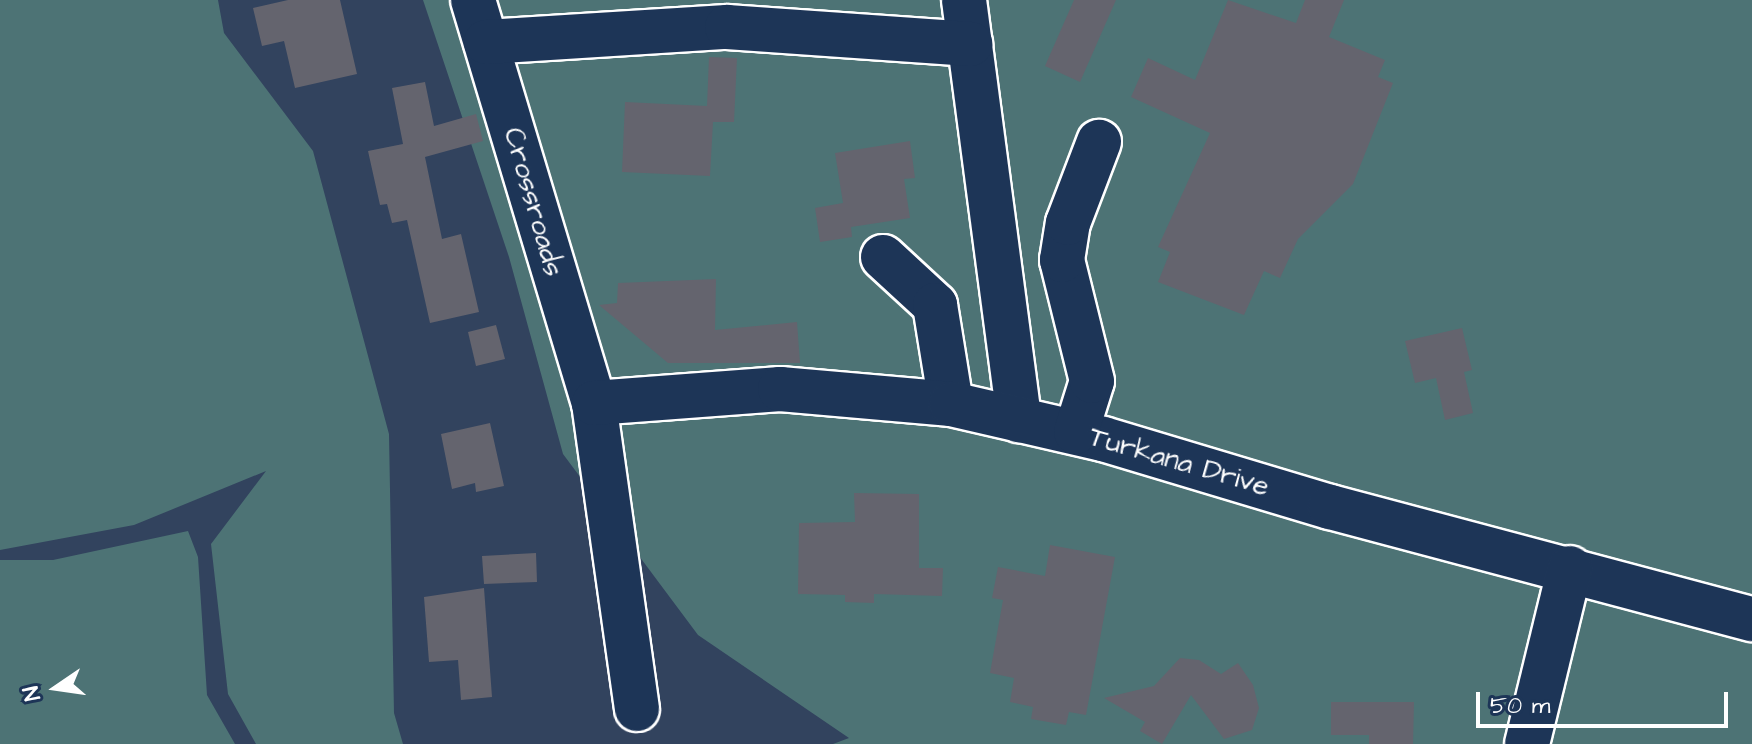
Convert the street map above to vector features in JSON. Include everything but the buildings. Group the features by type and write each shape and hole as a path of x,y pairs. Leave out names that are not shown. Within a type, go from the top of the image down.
{"street":[{"name":"Crossroads","path":"473,0 594,403 637,709"},
{"path":"964,0 1019,420"},
{"path":"486,42 727,27 970,44"},
{"path":"1076,432 1092,381 1062,260 1068,223 1099,142"},
{"path":"883,257 935,305 951,404"},
{"name":"Turkana Drive","path":"594,403 780,389 951,404 1076,432 1330,507 1570,568 1752,619"},
{"path":"1527,744 1570,568"}],"green space":[{"path":"0,0 218,0 224,33 313,151 389,434 394,713 403,744 256,744 228,694 211,544 266,471 134,525 0,550"},
{"path":"423,0 1752,0 1752,744 833,744 849,738 698,635 563,454 509,257"},
{"path":"188,531 198,557 207,695 235,744 0,744 0,560 53,560"}]}
